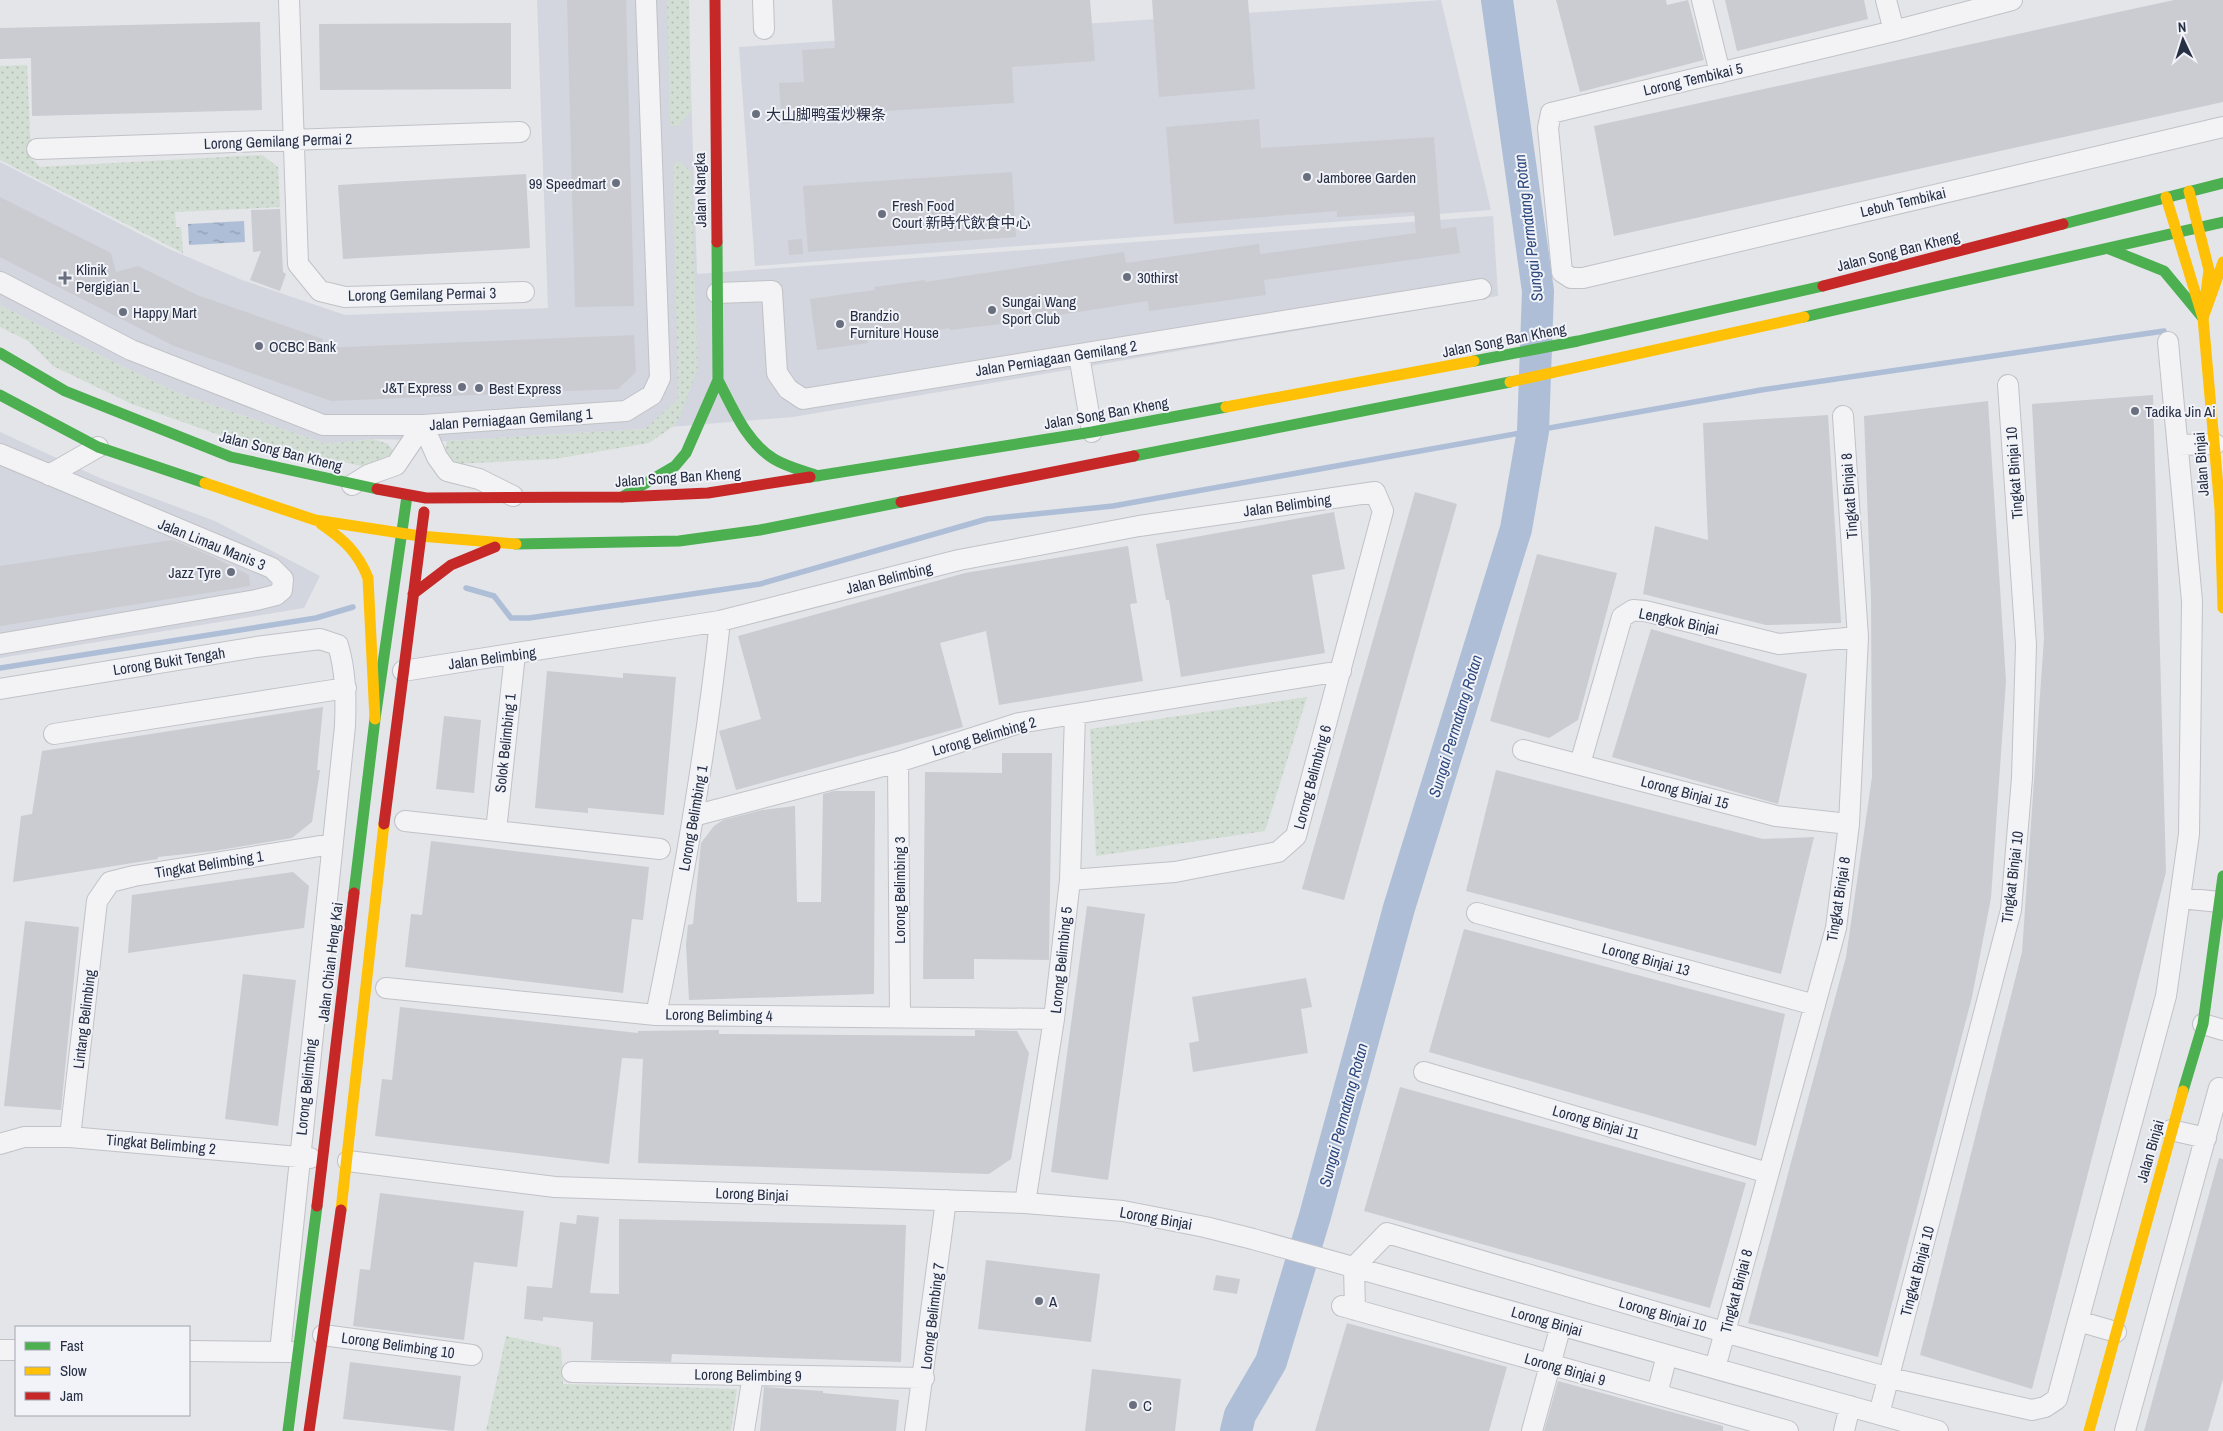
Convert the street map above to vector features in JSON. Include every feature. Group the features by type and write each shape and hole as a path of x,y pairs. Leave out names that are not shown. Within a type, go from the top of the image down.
{"main road":[{"name":"Jalan Nangka","path":"622,497 675,466 686,453 718,380 715,0"},
{"name":"Jalan Song Ban Kheng","path":"0,352 65,391 231,457 352,485 426,498 622,497 708,493 1092,432 1578,341 1848,280 2223,183"},
{"name":"Jalan Binjai","path":"2189,191 2209,270 2203,318"},
{"name":"Jalan Binjai","path":"2166,197 2203,318 2218,400 2215,444 2223,608"},
{"path":"0,395 98,447 315,520 402,534 506,544 601,544 680,541 760,530 1585,367 2109,250 2223,222"},
{"path":"2109,250 2164,271 2203,318"},
{"path":"2203,318 2223,262"},
{"name":"Jalan Nangka","path":"718,380 749,435 760,448 774,459 818,476"},
{"name":"Jalan Chian Heng Kai","path":"288,1431 290,1352 322,1160 374,719 408,496"},
{"path":"310,1431 348,1161 382,839 426,498"},
{"path":"315,520 351,544 362,560 368,578 374,719"},
{"path":"413,594 436,572 466,556 506,544"},
{"name":"Jalan Binjai","path":"2089,1431 2171,1130 2203,1024 2223,876"}],"street":[{"path":"289,0 293,140"},
{"name":"Jalan Perniagaan Gemilang 1","path":"0,282 131,350 323,424 423,425 626,411 652,395 660,378 646,0"},
{"path":"763,0 764,29"},
{"path":"1702,0 1720,73"},
{"path":"1886,0 1894,31"},
{"name":"Lorong Tembikai 5","path":"1583,278 1571,278 1562,272 1548,128 1551,113 1894,31 2012,0"},
{"name":"Lebuh Tembikai","path":"1583,278 2223,127"},
{"name":"Lorong Gemilang Permai 2","path":"37,149 520,132"},
{"name":"Lorong Gemilang Permai 3","path":"293,140 298,264 320,291 345,297 524,292"},
{"name":"Jalan Perniagaan Gemilang 2","path":"717,293 772,291 777,373 788,389 803,399 1481,289"},
{"path":"2116,1332 2078,1322 2166,996 2189,834 2192,601 2168,342"},
{"path":"1079,355 1092,432"},
{"name":"Tingkat Binjai 10","path":"1879,1414 1890,1378 2011,910 2022,778 2026,645 2008,385"},
{"name":"Tingkat Binjai 8","path":"1715,1368 1836,928 1849,824 1858,637 1843,416"},
{"path":"352,485 368,475 396,465 423,425"},
{"path":"423,425 437,457 447,471 479,479 515,497"},
{"path":"2178,445 2215,444"},
{"path":"48,474 98,447"},
{"name":"Jalan Limau Manis 3","path":"0,454 272,568 284,579 282,590 276,595 256,600 0,644"},
{"name":"Jalan Belimbing","path":"403,670 720,621 968,558 1139,526 1375,492"},
{"name":"Lorong Belimbing 6","path":"1070,880 1174,872 1278,852 1296,836 1383,511 1375,492"},
{"name":"Lengkok Binjai","path":"1580,764 1622,617 1633,610 1645,611 1778,644 1858,637"},
{"name":"Lorong Belimbing 1","path":"656,1015 673,936 709,721 720,621"},
{"name":"Lorong Bukit Tengah","path":"0,689 256,647 320,639 338,645"},
{"name":"Lorong Belimbing","path":"290,1352 299,1157 345,726 346,688 343,662 338,645"},
{"name":"Solok Belimbing 1","path":"496,831 515,654"},
{"name":"Lorong Belimbing 2","path":"693,816 898,762 1019,723 1341,671"},
{"path":"54,734 346,688"},
{"name":"Lorong Belimbing 5","path":"1025,1203 1054,1019 1070,880 1075,714"},
{"name":"Lorong Binjai 15","path":"1523,750 1776,816 1849,824"},
{"name":"Lorong Belimbing 3","path":"898,762 900,1017"},
{"path":"405,820 660,849"},
{"name":"Tingkat Belimbing 1","path":"97,901 110,882 134,876 332,844"},
{"path":"2180,898 2220,902"},
{"name":"Lintang Belimbing","path":"70,1137 97,901"},
{"name":"Lorong Binjai 13","path":"1477,913 1815,1006"},
{"name":"Lorong Belimbing 4","path":"386,988 656,1015 1054,1019"},
{"path":"2203,1024 2223,1030"},
{"name":"Lorong Binjai 11","path":"1424,1072 1768,1173"},
{"path":"2125,1431 2220,1088"},
{"path":"2171,1130 2206,1138"},
{"name":"Tingkat Belimbing 2","path":"0,1144 24,1137 70,1137 322,1160"},
{"name":"Lorong Binjai","path":"348,1161 555,1187 1025,1203 1124,1211 1205,1226 1346,1264 1938,1431"},
{"name":"Lorong Belimbing 7","path":"915,1431 924,1378 946,1200"},
{"name":"Lorong Binjai 10","path":"1346,1264 1387,1233 1724,1332 1890,1378 2032,1410 2045,1407 2057,1399 2078,1322"},
{"name":"Lorong Binjai 9","path":"1346,1264 1349,1308 1788,1431"},
{"path":"1532,1431 1560,1325"},
{"name":"Lorong Belimbing 10","path":"323,1335 472,1356"},
{"path":"0,1350 15,1350"},
{"path":"190,1351 290,1352"},
{"path":"1657,1394 1667,1355"},
{"name":"Lorong Belimbing 9","path":"572,1372 924,1378"},
{"path":"744,1431 753,1375"},
{"path":"1844,1431 1850,1406"}],"shaded area":[{"path":"537,0 688,0 697,274 1493,216 1498,296 793,417 645,429 447,441 373,439 326,444 178,393 0,305 0,162 169,249 242,280 345,315 548,308"},
{"path":"667,0 689,0 691,111 678,127 670,125"},
{"path":"1441,0 1491,210 755,266 739,47"},
{"path":"27,65 31,158 40,167 262,155 278,167 280,207 175,212 176,227 181,227 183,253 0,160 0,66"},
{"path":"677,160 691,171 698,367 681,415 675,425 649,443 554,459 454,464 445,450 447,441 645,429 678,399 673,167"},
{"path":"0,305 178,393 326,444 373,439 388,444 394,452 392,457 367,467 228,438 132,404 53,366 28,341 0,327"},
{"path":"0,432 100,478 215,521 320,576 304,608 0,658"},
{"path":"1307,697 1265,831 1096,856 1090,729"},
{"path":"506,1336 561,1348 563,1384 737,1389 731,1431 486,1431"}],"water":[{"path":"244,221 245,242 189,245 188,224"}],"building":[{"path":"567,0 626,0 634,306 575,307"},
{"path":"832,0 1090,0 1095,61 1012,67 1014,103 804,116 804,122 782,124 779,83 804,82 802,50 835,48"},
{"path":"1152,0 1248,0 1255,89 1159,97"},
{"path":"1556,0 1666,0 1667,5 1688,0 1704,60 1580,92"},
{"path":"1725,0 1864,0 1868,19 1737,51"},
{"path":"2174,0 2223,0 2223,102 1614,236 1594,126"},
{"path":"260,22 262,110 32,116 31,58 0,59 0,28"},
{"path":"511,23 511,89 320,90 319,24"},
{"path":"1259,119 1261,148 1434,137 1441,229 1456,227 1460,253 1264,280 1266,295 1149,311 1148,301 1001,324 950,330 950,328 867,340 868,343 817,350 810,299 875,290 874,287 925,280 925,282 1124,252 1126,263 1259,244 1260,254 1416,233 1414,212 1337,217 1337,211 1174,224 1166,127"},
{"name":"Fresh Food Court 新時代飲食中心","path":"1012,172 1016,237 808,252 803,186"},
{"path":"526,174 530,248 343,259 338,185"},
{"path":"0,197 111,253 116,272 138,266 197,295 323,339 320,348 634,335 636,372 618,389 331,401 174,346 0,257"},
{"path":"280,209 283,272 286,274 280,291 250,280 261,251 253,252 251,210"},
{"path":"802,239 803,254 789,255 788,240"},
{"path":"2153,395 2166,872 2032,1389 1920,1355 2022,952 2044,638 2032,404"},
{"path":"1988,401 2006,681 1991,898 1972,997 1878,1357 1748,1323 1846,957 1872,777 1871,600 1864,416"},
{"path":"1828,415 1841,623 1766,625 1643,594 1655,526 1708,540 1703,423"},
{"path":"1415,492 1457,504 1344,900 1302,889"},
{"path":"1334,512 1345,569 1312,575 1325,653 1181,677 1169,600 1166,600 1156,544"},
{"path":"172,540 207,554 249,575 250,586 0,626 0,566"},
{"path":"1128,546 1137,603 1130,604 1143,681 999,705 986,631 940,643 963,727 736,790 719,731 761,719 738,636 965,573"},
{"path":"1537,554 1617,573 1578,720 1549,738 1490,721"},
{"path":"1651,629 1807,674 1778,804 1612,757"},
{"path":"547,671 623,678 623,673 676,677 664,815 588,808 588,813 535,808"},
{"path":"323,707 317,770 320,770 312,822 292,838 214,851 158,857 158,859 13,882 21,816 32,814 42,751"},
{"path":"444,716 481,720 474,793 436,789"},
{"path":"1002,753 1052,753 1049,960 974,959 974,979 923,979 925,772 1002,773"},
{"path":"1496,770 1763,839 1814,837 1781,974 1466,891"},
{"path":"834,791 875,791 874,994 689,1000 686,944 688,925 693,924 701,843 714,826 723,820 762,810 795,806 797,902 821,902 823,794"},
{"path":"431,841 649,867 643,920 632,919 623,993 405,967 411,914 422,915"},
{"path":"293,872 309,886 304,928 128,953 132,895"},
{"path":"1087,906 1145,914 1108,1180 1051,1172"},
{"path":"25,921 79,927 61,1110 4,1106"},
{"path":"1464,929 1785,1014 1756,1146 1429,1052"},
{"path":"243,974 296,980 278,1126 225,1119"},
{"path":"1306,978 1312,1007 1301,1009 1308,1053 1193,1072 1189,1043 1199,1041 1192,997"},
{"path":"400,1007 638,1033 638,1031 719,1030 719,1034 975,1036 975,1030 1017,1031 1029,1053 1011,1159 989,1174 638,1163 643,1059 622,1058 609,1164 375,1136 382,1079 392,1080"},
{"path":"1400,1087 1746,1183 1710,1308 1364,1211"},
{"path":"2219,1158 2223,1159 2223,1379 2208,1431 2144,1431"},
{"path":"380,1193 524,1211 517,1267 474,1262 464,1340 353,1326 360,1269 370,1270"},
{"path":"577,1215 599,1217 590,1293 619,1294 619,1219 906,1225 901,1362 672,1354 671,1362 591,1360 593,1322 543,1317 543,1321 524,1319 527,1286 552,1288 560,1222 576,1224"},
{"name":"A","path":"986,1260 1100,1274 1091,1342 978,1329"},
{"path":"1216,1275 1240,1279 1237,1294 1213,1290"},
{"path":"1347,1323 1507,1367 1489,1431 1315,1431"},
{"path":"350,1362 461,1376 454,1431 343,1419"},
{"name":"C","path":"1092,1369 1181,1379 1175,1431 1085,1431"},
{"path":"1558,1381 1723,1426 1723,1431 1544,1431"},
{"path":"764,1387 823,1391 823,1393 899,1400 896,1431 760,1431"}],"waterway":[{"name":"Sungai Permatang Rotan","path":"1236,1431 1240,1415 1271,1362 1315,1216 1399,908 1516,529 1533,431 1538,291 1497,0"},
{"path":"466,588 494,596 511,618 529,618 760,584 987,519 1113,506 1761,390 2164,331"},
{"path":"0,668 316,618 353,607"}],"traffic: fast":[{"path":"2063,224 2223,183"},
{"path":"1804,317 2223,222"},
{"path":"622,497 675,466 686,453 718,380 717,242"},
{"path":"2109,249 2164,271 2203,318"},
{"path":"1474,361 1578,341 1823,286"},
{"path":"0,353 65,391 231,457 377,489"},
{"path":"718,380 741,424 764,452 784,464 818,476"},
{"path":"1134,456 1510,382"},
{"path":"0,395 98,447 205,483"},
{"path":"810,477 1092,432 1226,407"},
{"path":"354,893 375,719 407,496"},
{"path":"516,544 679,541 760,530 901,502"},
{"path":"2183,1091 2203,1024 2223,876"},
{"path":"288,1431 317,1206"}],"traffic: slow":[{"path":"2189,191 2209,270 2205,301"},
{"path":"2166,197 2203,318 2220,509 2223,608"},
{"path":"2203,318 2223,262"},
{"path":"1510,382 1804,317"},
{"path":"1226,407 1474,361"},
{"path":"205,483 315,520 420,536 516,544"},
{"path":"321,524 355,553 368,578 375,719"},
{"path":"341,1210 384,824"},
{"path":"2089,1431 2183,1091"}],"traffic: jam":[{"path":"715,0 717,242"},
{"path":"1823,286 2063,224"},
{"path":"901,502 1134,456"},
{"path":"377,489 426,498 622,497 708,493 810,477"},
{"path":"384,824 424,512"},
{"path":"413,594 451,565 495,547"},
{"path":"317,1206 354,893"},
{"path":"309,1431 341,1210"}],"place":[{"name":"大山脚鸭蛋炒粿条","path":"756,114"},
{"name":"Jamboree Garden","path":"1307,177"},
{"name":"99 Speedmart","path":"616,183"},
{"name":"Fresh Food Court 新時代飲食中心","path":"882,214"},
{"name":"30thirst","path":"1127,277"},
{"name":"Klinik Pergigian L","path":"65,278"},
{"name":"Sungai Wang Sport Club","path":"992,310"},
{"name":"Happy Mart","path":"123,312"},
{"name":"Brandzio Furniture House","path":"840,324"},
{"name":"OCBC Bank","path":"259,346"},
{"name":"J&T Express","path":"462,387"},
{"name":"Best Express","path":"479,388"},
{"name":"Tadika Jin Ai","path":"2135,411"},
{"name":"Jazz Tyre","path":"231,572"},
{"name":"A","path":"1039,1301"},
{"name":"C","path":"1133,1405"}]}
